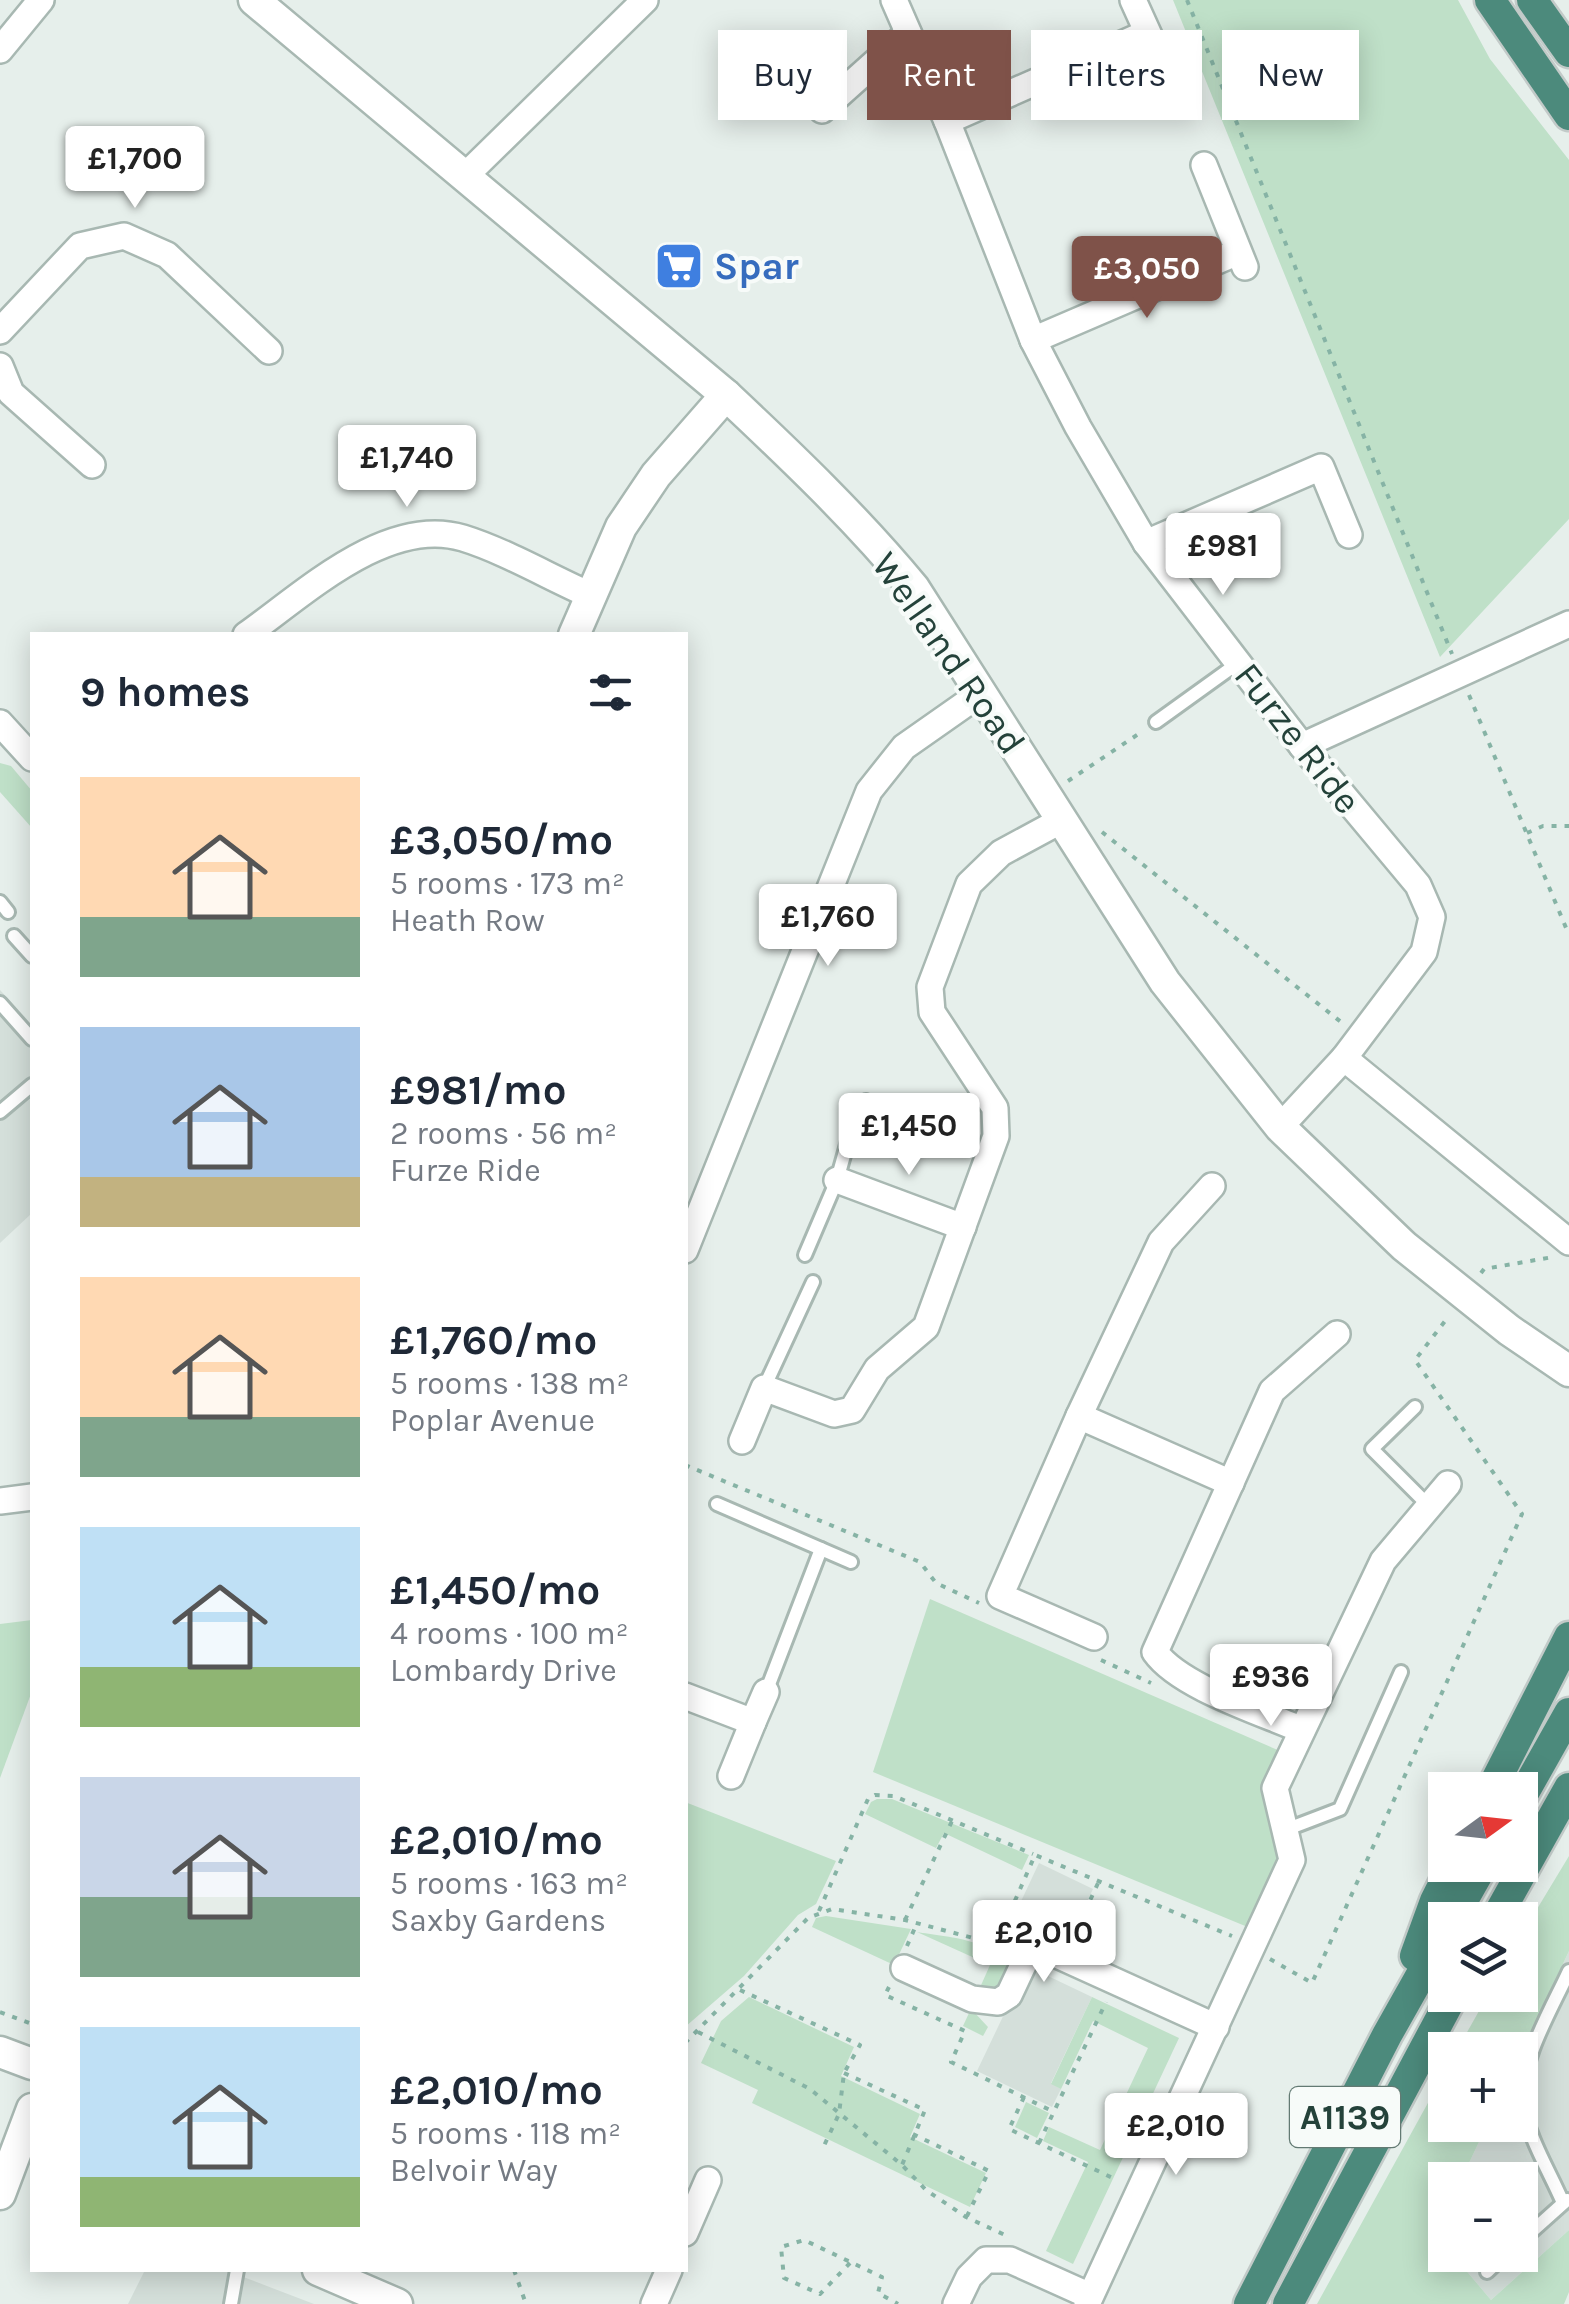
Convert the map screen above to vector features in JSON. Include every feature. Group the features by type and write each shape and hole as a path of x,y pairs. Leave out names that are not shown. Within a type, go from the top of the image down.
{"highway":[{"path":"1490,0 1569,115"},
{"path":"1532,0 1569,52"},
{"path":"1500,1772 1569,1637"},
{"path":"1536,1772 1569,1713"},
{"path":"1505,1902 1569,1788"},
{"path":"1521,1902 1569,1830"},
{"name":"A1139","path":"1387,2034 1444,1882"},
{"name":"A1139","path":"1248,2304 1428,1962"},
{"name":"A1139","path":"1288,2304 1419,2054 1445,2012"}],"street":[{"path":"0,50 41,0"},
{"name":"Welland Road","path":"254,0 726,395 888,557 914,588 1166,982 1280,1127 1404,1246 1509,1330 1569,1372"},
{"path":"466,176 644,0"},
{"name":"Furze Ride","path":"894,0 907,30"},
{"path":"1011,96 1152,43 1133,0"},
{"path":"847,88 867,70"},
{"name":"Furze Ride","path":"947,120 1033,340 1146,543 1302,746 1418,885 1432,917 1424,952 1344,1058 1280,1127"},
{"path":"1033,340 1241,260 1204,166"},
{"path":"0,331 80,246 124,236 166,254 269,351"},
{"path":"0,366 11,393 92,465"},
{"path":"575,632 621,527 656,475 726,395"},
{"path":"1146,543 1321,467 1349,534"},
{"path":"250,632 360,553 422,534 462,538 590,594"},
{"path":"1302,746 1569,624"},
{"path":"688,1243 869,792 904,747 981,693"},
{"path":"0,724 30,756"},
{"path":"742,1442 764,1388 855,1419 877,1369 926,1327 996,1136 995,1108 932,1012 930,987 969,884 1050,797"},
{"path":"1344,1058 1564,1248"},
{"path":"837,1180 963,1227"},
{"path":"1094,1637 1000,1596 1161,1242 1212,1186"},
{"path":"1302,1730 1185,1679 1155,1652 1272,1391 1337,1334"},
{"path":"1079,1416 1231,1483"},
{"path":"956,2304 969,2277 986,2260 1010,2260 1088,2300 1292,1860 1275,1788 1383,1561 1448,1484"},
{"path":"0,1501 30,1496"},
{"path":"731,1776 766,1692"},
{"path":"688,1697 752,1722"},
{"path":"900,1968 972,1999 998,2002 1009,1995 1034,1944 1216,2027"},
{"path":"0,2052 30,2063"},
{"path":"0,2194 22,2164 30,2120"},
{"path":"688,2226 708,2180"},
{"path":"324,2272 397,2304"},
{"path":"654,2304 667,2272"}],"lane":[{"path":"1156,722 1238,663"},
{"path":"14,936 30,954"},
{"path":"0,1003 30,1037"},
{"path":"0,1112 30,1088"},
{"path":"805,1255 866,1101"},
{"path":"764,1388 813,1282"},
{"path":"1415,1407 1372,1449 1428,1504"},
{"path":"717,1504 851,1562"},
{"path":"766,1692 820,1548"},
{"path":"1284,1830 1340,1809 1402,1672"},
{"path":"1538,2226 1566,2201 1528,2122 1524,2080 1534,2047 1569,1970"},
{"path":"231,2304 237,2272"}],"path":[{"path":"1188,0 1568,930"},
{"path":"1050,797 1156,722"},
{"path":"1527,833 1543,826 1569,826"},
{"path":"1098,828 1360,1038"},
{"path":"1479,1275 1484,1269 1550,1259 1564,1248"},
{"path":"819,1911 868,1799 874,1795 894,1796 1230,1935 1312,1983 1522,1514 1415,1360 1447,1318"},
{"path":"906,1920 952,1820"},
{"path":"688,2040 819,1911 832,1909 906,1920 996,1944 1035,1855"},
{"path":"1063,1958 1099,1881"},
{"path":"917,1923 885,1995 965,2031 951,2062 1054,2112"},
{"path":"1039,2143 1116,1981"},
{"path":"740,1990 860,2045 844,2073 838,2114 822,2150"},
{"path":"0,2012 30,2023"},
{"path":"698,2032 810,2089 902,2165 926,2190 966,2217 1014,2239"},
{"path":"844,2073 925,2110 902,2165"},
{"path":"1024,2098 1009,2129 1118,2180"},
{"path":"913,2134 989,2172 966,2217"},
{"path":"850,2263 820,2294 784,2278 782,2247 804,2240 882,2277 878,2293 898,2304"},
{"path":"515,2272 526,2304"}],"shaded area":[{"path":"0,990 30,1023 30,1215 0,1243"},
{"path":"1039,1863 1093,1889 1070,1937 1016,1912"},
{"path":"1569,1951 1569,2230 1538,2258 1538,2162 1470,2162 1479,2142 1538,2142 1538,2032 1531,2032"},
{"path":"1027,1966 1092,1997 1051,2083 1061,2089 1052,2107 977,2071"},
{"path":"144,2272 230,2272 314,2304 128,2304"},
{"path":"1467,2272 1522,2272 1491,2300"}],"green space":[{"path":"1173,0 1458,0 1490,59 1569,160 1569,519 1440,657 1202,71 1202,30 1185,30"},
{"path":"0,763 11,766 30,789 30,826 0,792"},
{"path":"930,1599 1280,1751 1282,1855 1250,1928 873,1772"},
{"path":"30,1620 30,1696 0,1778 0,1624"},
{"path":"877,1799 892,1799 1029,1855 1022,1870 944,1833 936,1848 865,1814"},
{"path":"688,1803 836,1861 816,1904 798,1915 744,1976 688,2024"},
{"path":"1569,1856 1569,1951 1531,2032 1467,2032 1478,2012 1538,2012 1538,1907"},
{"path":"826,1916 911,1929 894,1965 812,1927 816,1918"},
{"path":"917,1932 970,1941 995,1952 1009,1971 999,1992 978,1992 990,1965"},
{"path":"749,1997 854,2047 841,2076 920,2114 910,2137 986,2173 970,2207 752,2103 758,2090 701,2063 721,2021"},
{"path":"1092,1997 1179,2038 1073,2264 1046,2251 1088,2162 1043,2141 1049,2127 1100,2150 1148,2048 1093,2021 1061,2089 1051,2084"},
{"path":"974,2012 988,2027 983,2036 963,2026 969,2013"},
{"path":"1026,2102 1049,2113 1037,2138 1015,2127"},
{"path":"1428,2103 1428,2142 1479,2142 1470,2162 1428,2162 1428,2272 1467,2272 1491,2300 1522,2272 1538,2272 1538,2258 1569,2230 1569,2292 1564,2304 1317,2304"}],"place":[{"name":"Spar","path":"679,266"}]}
